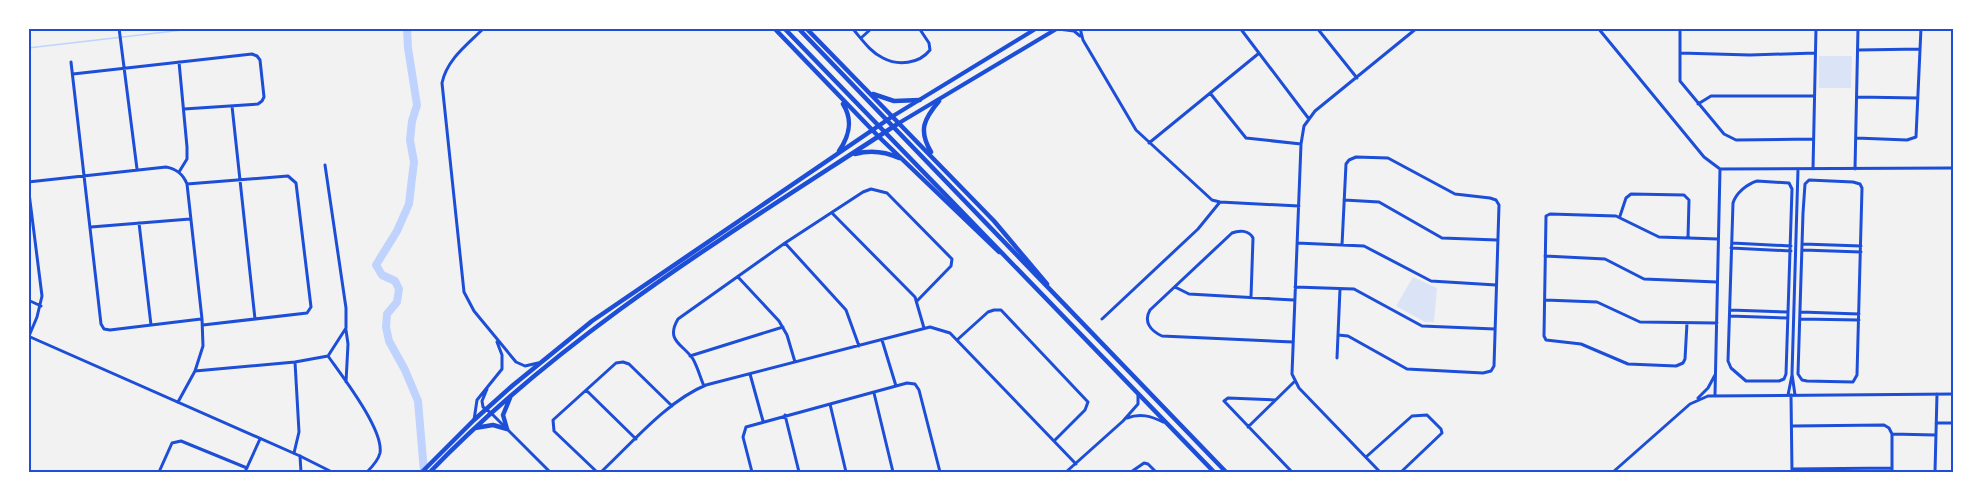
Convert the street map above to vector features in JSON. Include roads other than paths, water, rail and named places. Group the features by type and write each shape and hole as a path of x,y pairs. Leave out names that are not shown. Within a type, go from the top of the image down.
{"main road":[{"path":"774,28 879,137 986,242 1012,263"},
{"path":"784,28 1214,472"},
{"path":"798,28 1226,472"},
{"path":"806,28 994,221 1063,302"},
{"path":"430,472 474,420 541,361 592,321 893,116 1037,28"},
{"path":"422,472 513,393 616,312 690,260 899,123 1057,29"},
{"path":"834,91 845,107 850,123 846,141 836,156"},
{"path":"870,93 894,101 920,100"},
{"path":"934,159 926,143 923,127 929,112 939,101"},
{"path":"851,155 865,151 879,151 904,161"},
{"path":"507,429 503,415 513,393"},
{"path":"474,428 493,424 507,429"}],"street":[{"path":"484,28 454,58 444,74 442,92 464,292 468,303 516,362 522,366 530,366 541,361"},
{"path":"852,28 882,58 908,63 915,62 930,50 929,43 919,28"},
{"path":"861,38 872,28"},
{"path":"1080,28 1083,40"},
{"path":"1240,28 1309,119"},
{"path":"1380,472 1295,382 1291,367 1301,144 1304,126 1309,119 1417,28"},
{"path":"1598,28 1704,157 1720,169 1953,168"},
{"path":"1680,28 1680,81 1719,130 1736,140 1813,139"},
{"path":"1813,169 1816,28"},
{"path":"1855,169 1858,28"},
{"path":"1856,138 1907,140 1914,138 1917,133 1921,28"},
{"path":"1057,29 1074,31 1083,40 1136,130 1212,200 1299,206"},
{"path":"1318,29 1357,78"},
{"path":"119,30 137,169"},
{"path":"1858,51 1920,49"},
{"path":"1680,53 1750,55 1815,53"},
{"path":"73,74 252,54 260,60 264,97 258,104 184,109"},
{"path":"1149,143 1258,54"},
{"path":"71,62 101,324 104,329 110,330 202,319"},
{"path":"179,62 187,159 179,172"},
{"path":"1210,93 1246,138 1301,144"},
{"path":"1698,104 1711,96 1814,96"},
{"path":"1857,97 1918,98"},
{"path":"232,106 255,319"},
{"path":"1338,335 1348,336 1407,369 1483,373 1491,371 1494,366 1499,205 1496,200 1490,198 1458,195 1388,158 1356,157 1348,160 1346,164 1342,245"},
{"path":"325,165 346,308 348,344 346,382"},
{"path":"178,402 195,371 203,346 203,325 187,184 179,172 166,167 137,169 28,184 42,296 29,336 332,472"},
{"path":"1715,396 1720,169"},
{"path":"1792,426 1884,425 1892,434 1892,470 1792,471 1791,395 1798,169"},
{"path":"187,184 288,176 296,183 311,307 307,313 203,325"},
{"path":"1828,180 1860,184 1862,188 1857,375 1853,382 1811,382 1802,380 1798,374 1803,213 1807,182 1828,180"},
{"path":"1760,181 1791,184 1786,374 1784,379 1779,381 1743,380 1729,364 1732,245 1733,201 1750,184 1760,181"},
{"path":"704,386 690,356 677,343 673,335 674,326 678,320 785,243 863,192 871,189 883,191 952,259 951,266 917,301"},
{"path":"1620,217 1626,198 1631,194 1684,195 1689,200 1688,238"},
{"path":"1344,200 1378,202 1442,238 1497,240"},
{"path":"1102,319 1198,229 1220,202"},
{"path":"1792,212 1803,213"},
{"path":"832,213 917,301 924,328"},
{"path":"1687,323 1686,354 1680,365 1628,364 1581,344 1546,340 1544,336 1547,215 1612,215 1655,236 1718,239"},
{"path":"91,227 190,219"},
{"path":"140,223 151,325"},
{"path":"1251,297 1253,238 1251,234 1242,231 1232,233 1148,314 1148,324 1162,336 1293,342"},
{"path":"28,237 35,236"},
{"path":"785,243 846,310 859,346"},
{"path":"1297,243 1369,247 1433,282 1496,285"},
{"path":"1803,244 1861,246"},
{"path":"1732,245 1791,246"},
{"path":"1732,245 1791,251"},
{"path":"1803,250 1861,252"},
{"path":"1545,256 1605,259 1644,279 1717,282"},
{"path":"738,277 783,327 788,335 795,362"},
{"path":"1790,281 1801,281"},
{"path":"1175,287 1189,294 1295,300"},
{"path":"1295,287 1357,290 1422,326 1495,329"},
{"path":"1337,358 1340,289"},
{"path":"28,300 40,306"},
{"path":"1545,300 1597,302 1640,322 1717,323"},
{"path":"957,340 991,310 1001,310 1009,318 1088,402 1085,410 1054,441"},
{"path":"1730,310 1788,312"},
{"path":"1801,312 1859,314"},
{"path":"1730,316 1788,318"},
{"path":"1800,319 1859,320"},
{"path":"690,356 783,327"},
{"path":"672,406 629,364 616,363 553,420 552,425 554,431 599,472 636,440 684,395 704,386 930,327 945,330 957,340 1076,464"},
{"path":"195,371 295,362 328,356 346,328"},
{"path":"474,420 477,400 502,369 502,355 496,337"},
{"path":"882,340 896,386"},
{"path":"1787,350 1799,350"},
{"path":"328,356 366,413 379,438 380,453 367,472"},
{"path":"294,453 299,432 295,362"},
{"path":"750,374 763,421"},
{"path":"1612,472 1697,400 1708,388 1716,374"},
{"path":"1248,427 1295,382"},
{"path":"752,472 742,437 746,427 907,383 915,384 919,390 940,472"},
{"path":"487,389 482,401 486,410 492,413 550,472"},
{"path":"586,390 636,440"},
{"path":"1066,472 1123,421 1138,404 1137,392"},
{"path":"874,393 893,472"},
{"path":"1935,472 1937,394"},
{"path":"1697,400 1715,396 1953,394"},
{"path":"1275,400 1225,399 1225,403 1292,472"},
{"path":"830,404 846,472"},
{"path":"785,415 799,472"},
{"path":"1123,421 1142,415 1166,423"},
{"path":"1366,457 1412,416 1427,415 1442,433 1401,472"},
{"path":"1936,423 1953,423"},
{"path":"1892,434 1935,435"},
{"path":"159,472 172,443 176,441 246,470 260,439"},
{"path":"300,456 301,472"},
{"path":"1131,472 1144,463 1156,472"}],"waterway":[{"path":"28,48 200,28"},
{"path":"407,28 417,105 410,140 414,162 409,204 397,231 376,265 382,275 395,281 399,289 397,302 387,314 386,327 389,341 418,401 424,472"}]}
